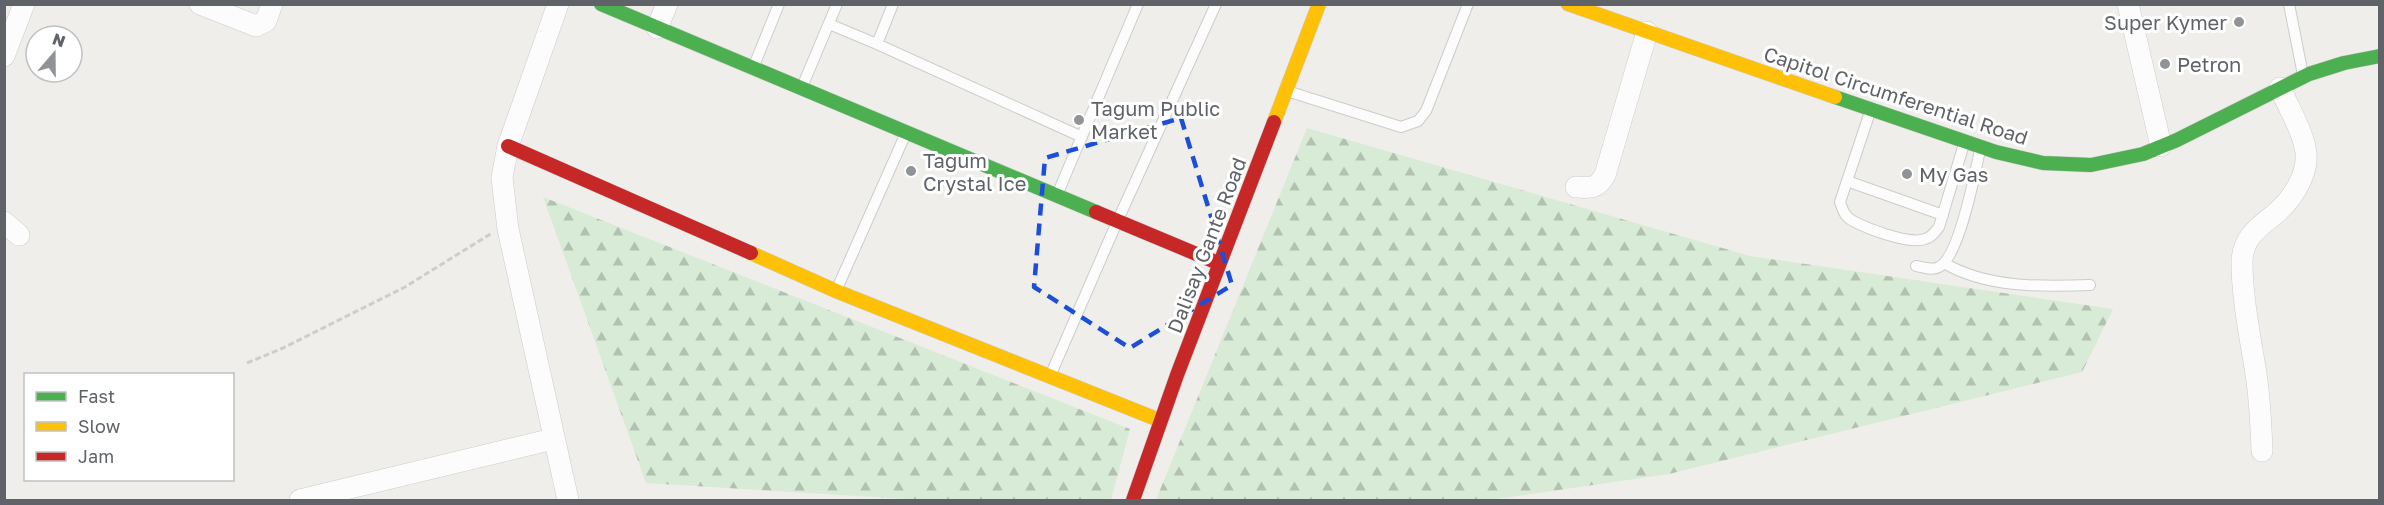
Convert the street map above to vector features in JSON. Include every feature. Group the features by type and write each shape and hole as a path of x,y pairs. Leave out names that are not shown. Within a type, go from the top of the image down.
{"main road":[{"path":"601,4 1218,263"},
{"name":"Dalisay Gante Road","path":"1133,501 1159,420 1319,4"},
{"name":"Capitol Circumferential Road","path":"1568,4 1964,143 2041,162 2074,165 2106,164 2161,146 2304,77 2344,62 2379,56"},
{"path":"508,146 836,291 1159,420"}],"street":[{"path":"4,56 24,4"},
{"path":"200,4 256,27 266,21 272,4"},
{"path":"558,4 508,146 502,178 508,229 568,501"},
{"path":"657,28 668,4"},
{"path":"2128,4 2161,146"},
{"path":"1576,187 1594,188 1600,184 1605,175 1647,32"},
{"path":"2262,451 2260,410 2245,304 2243,253 2249,236 2277,213 2298,185 2307,163 2303,137 2280,88"},
{"path":"300,501 553,439"}],"lane":[{"path":"753,68 779,4"},
{"path":"801,89 837,4"},
{"path":"877,44 893,4"},
{"path":"1056,196 1138,4"},
{"path":"1050,378 1117,222 1216,4"},
{"path":"1287,91 1401,127 1418,122 1426,111 1468,4"},
{"path":"2289,4 2304,77"},
{"path":"829,24 1082,137"},
{"path":"1871,109 1840,202 1843,213 1852,221 1891,236 1923,240 1933,235 1939,227 1964,143"},
{"path":"836,291 906,133"},
{"path":"1916,266 1935,269 1944,263 1955,245 1981,148"},
{"path":"1847,181 1943,215"},
{"path":"1944,263 1957,271 1990,281 2061,286 2090,285"}],"path":[{"path":"247,363 283,348 405,287 490,233 508,229"}],"highlighted area":[{"path":"1181,118 1232,285 1130,348 1034,287 1045,158"}],"green space":[{"path":"1307,128 1750,256 2113,309 2082,372 1669,474 1489,500 1156,500"},
{"path":"543,197 1130,429 1111,500 922,500 646,483"}],"traffic: fast":[{"path":"601,4 1096,212"},
{"path":"1835,97 1996,152 2043,163 2091,165 2143,154 2177,140 2309,74 2344,63 2380,56"}],"traffic: slow":[{"path":"1274,122 1319,4"},
{"path":"1568,4 1835,97"},
{"path":"751,253 836,291 1159,420"}],"traffic: jam":[{"path":"1133,500 1177,375 1274,122"},
{"path":"508,146 751,253"},
{"path":"1096,212 1218,263"}],"place":[{"name":"Super Kymer","path":"2239,22"},
{"name":"Petron","path":"2165,64"},
{"name":"Tagum Public Market","path":"1079,120"},
{"name":"Tagum Crystal Ice","path":"911,171"},
{"name":"My Gas","path":"1907,174"}]}
